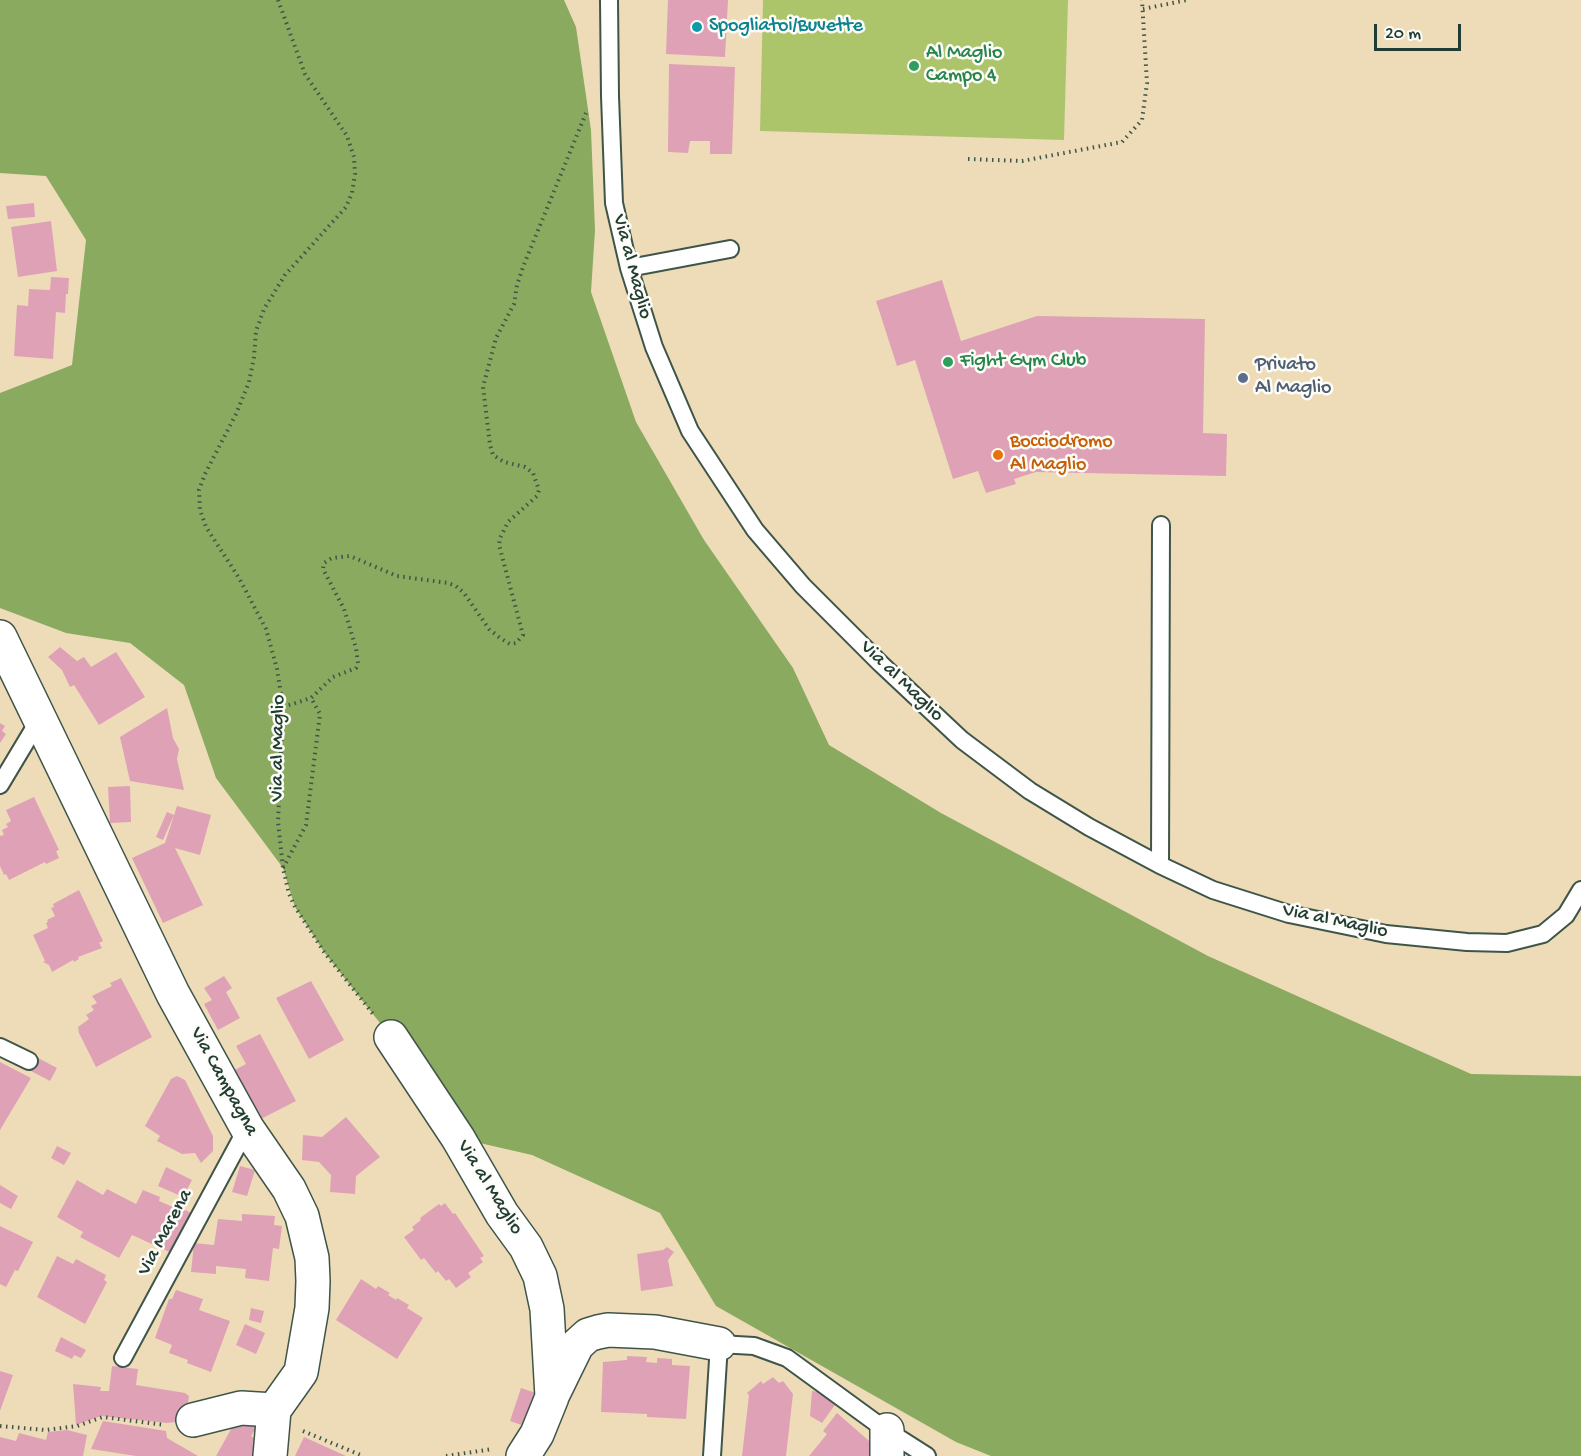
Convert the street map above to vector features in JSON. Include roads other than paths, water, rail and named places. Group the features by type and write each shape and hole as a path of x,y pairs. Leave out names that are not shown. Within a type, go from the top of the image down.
{"street":[{"name":"Via Campagna","path":"0,637 173,994 247,1128 289,1189 302,1216 312,1258 314,1281 312,1308 301,1372 274,1410"},
{"name":"Via al Maglio","path":"391,1037 458,1138 502,1214 535,1263 540,1276 547,1309 552,1397 537,1434 523,1456"},
{"path":"552,1397 577,1345 588,1335 608,1330 655,1332 719,1344"},
{"path":"193,1420 241,1408 274,1410 270,1456"}],"lane":[{"name":"Via al Maglio","path":"609,0 614,203 628,268 654,347 690,430 755,530 803,586 880,664 962,740 1030,791 1160,866 1213,890 1289,914 1386,934 1467,942 1507,943 1543,934 1566,915 1581,890"},
{"path":"628,268 730,249"},
{"path":"1160,866 1161,525"},
{"path":"0,785 39,720"},
{"path":"0,1047 28,1061"},
{"name":"Via Marena","path":"123,1358 247,1128"},
{"path":"712,1456 719,1344 754,1346 787,1358 887,1443 927,1456"}],"place":[{"name":"Spogliatoi/Buvette","path":"697,27"},
{"name":"Al Maglio Campo 4","path":"914,66"},
{"name":"Fight Gym Club","path":"948,362"},
{"name":"Privato Al Maglio","path":"1243,378"},
{"name":"Bocciodromo Al Maglio","path":"998,455"}]}
